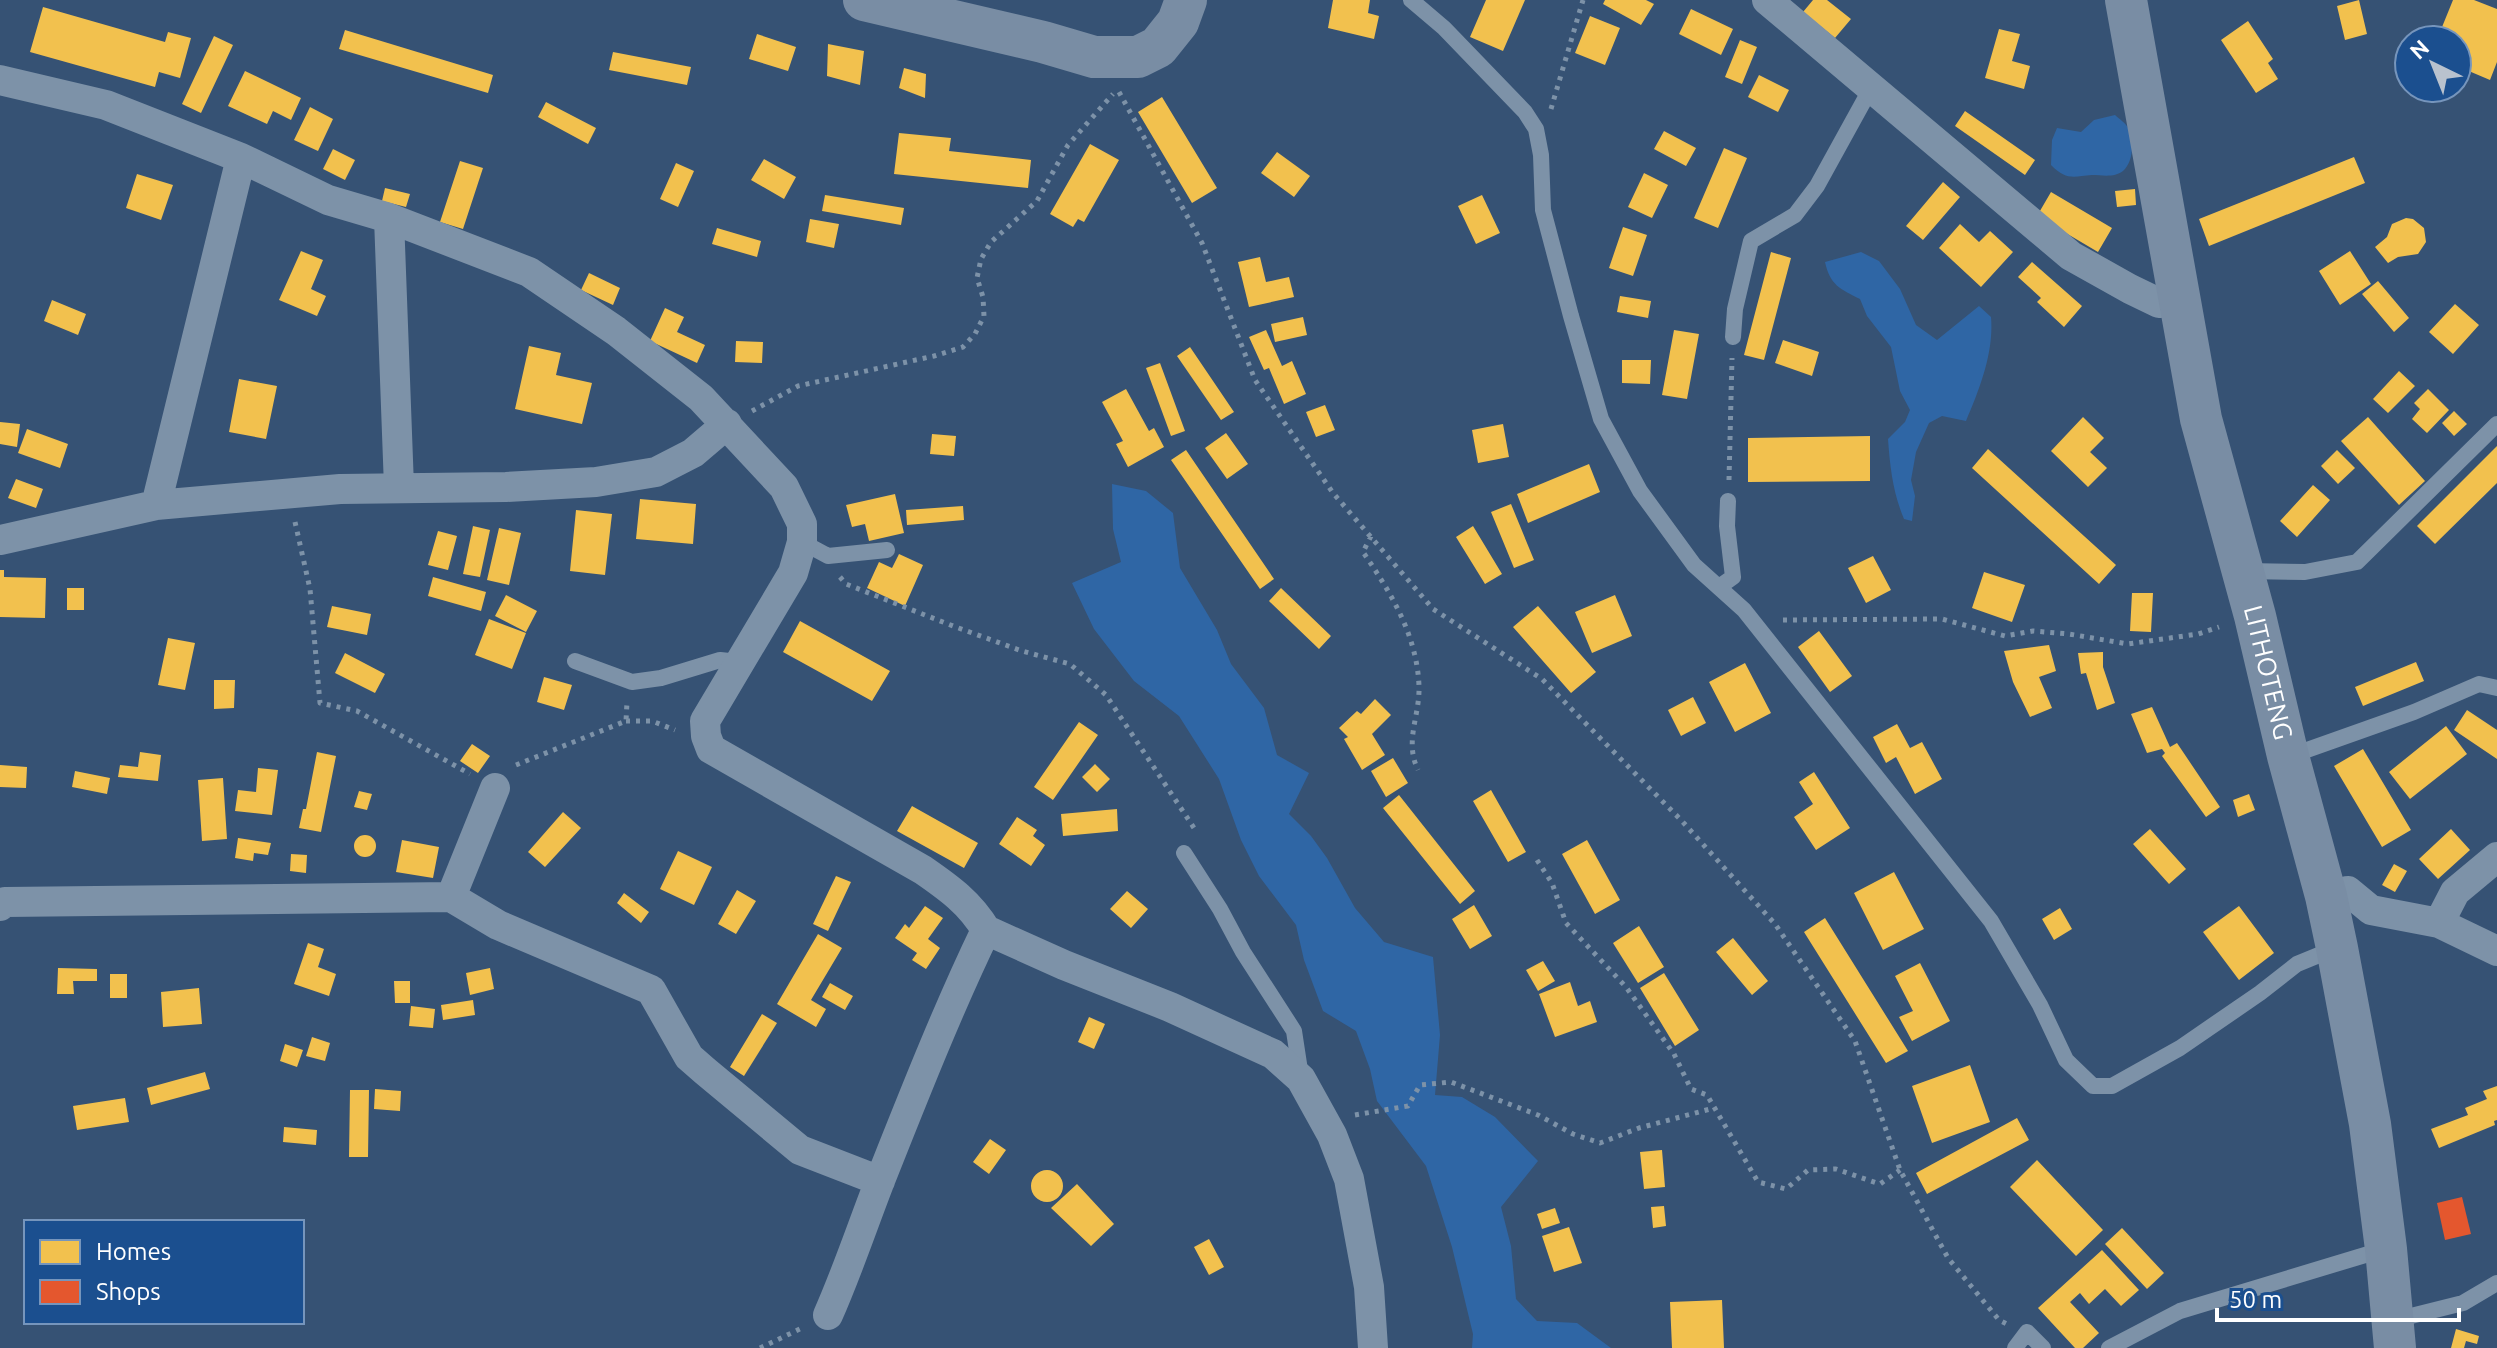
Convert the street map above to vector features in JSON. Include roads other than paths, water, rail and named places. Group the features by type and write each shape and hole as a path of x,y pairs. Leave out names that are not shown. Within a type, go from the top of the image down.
{"main road":[{"path":"864,0 1094,57 1138,57 1158,47 1178,22 1186,0"},
{"name":"LITHOTENG","path":"2126,0 2201,419 2255,616 2337,948 2370,1124 2394,1334"}],"street":[{"path":"1767,0 2071,256 2159,303 2180,301"},
{"path":"0,80 106,105 241,158 328,200 389,218 529,272 616,331 701,398 784,487 815,549 793,573 705,721 711,749 923,870 955,892 976,913 986,930 1273,1054 1301,1079 1332,1135 1349,1179 1369,1287 1373,1348"},
{"path":"156,505 241,158"},
{"path":"389,218 399,487"},
{"path":"0,540 156,505 399,487 506,487 596,482 656,472 693,453 727,424"},
{"path":"451,897 495,788"},
{"path":"2439,923 2455,892 2497,857"},
{"path":"2326,896 2348,891 2371,910 2439,923 2497,951"},
{"path":"0,906 5,902 451,897 498,925 651,990 689,1057 752,1111 800,1150 880,1181"},
{"path":"828,1315 967,969 986,930"}],"lane":[{"path":"1411,0 1444,28 1525,112 1536,129 1541,155 1543,210 1601,419 1640,491 1694,565 1744,610 1991,921 2040,1005 2066,1060 2093,1086 2112,1086 2180,1048 2297,964 2337,948"},
{"path":"1733,337 1735,309 1751,241 1795,215 1817,186 1871,88"},
{"path":"2243,570 2305,572 2357,562 2497,424"},
{"path":"1719,587 1733,577 1727,526 1728,501"},
{"path":"815,549 887,550"},
{"path":"575,661 632,682 661,678 720,660 739,662"},
{"path":"2288,756 2414,712 2479,684 2497,688"},
{"path":"1184,853 1294,1031 1301,1079"},
{"path":"2109,1348 2180,1311 2386,1249"},
{"path":"2394,1334 2463,1303 2497,1283"},
{"path":"2015,1348 2027,1332 2043,1348"}]}
